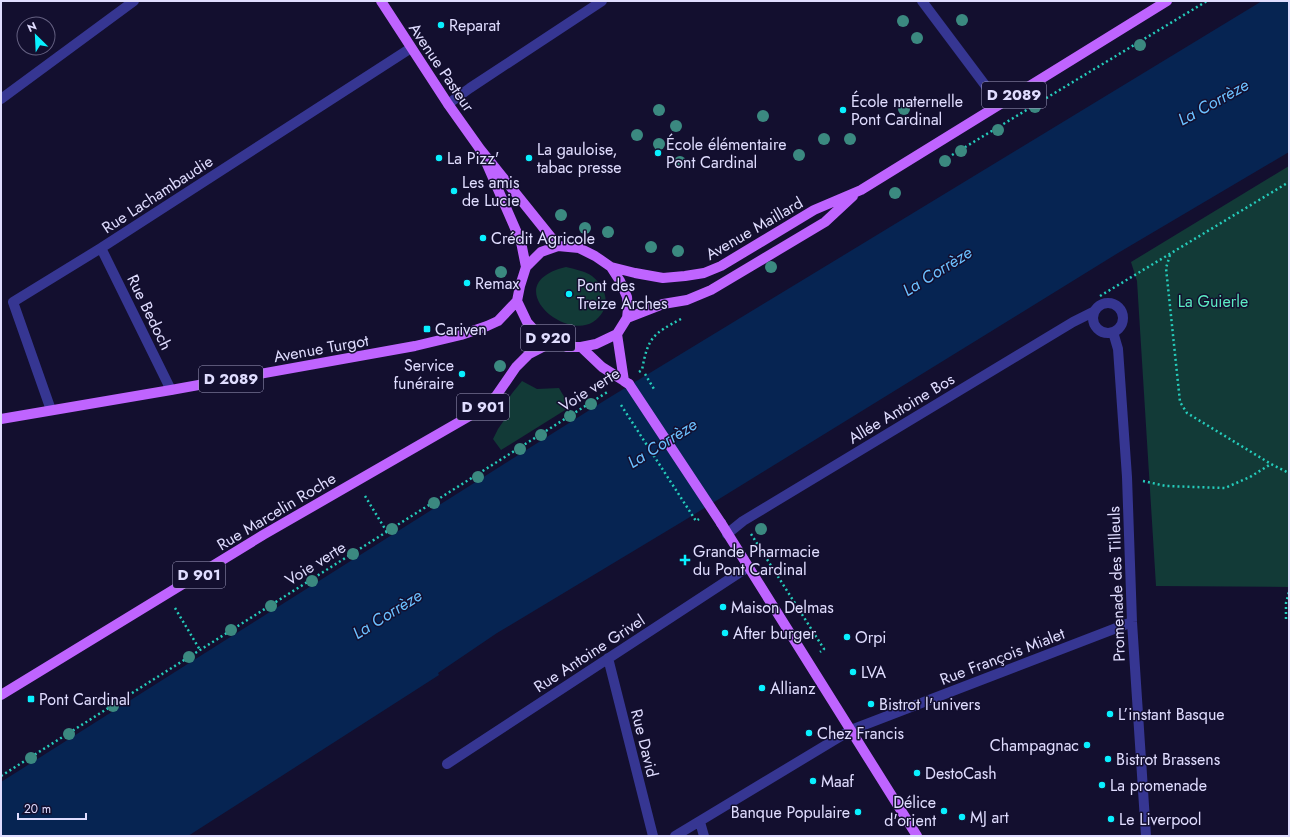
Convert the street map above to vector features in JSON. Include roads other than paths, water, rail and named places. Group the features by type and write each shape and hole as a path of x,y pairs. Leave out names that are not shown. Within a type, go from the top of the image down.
{"main road":[{"name":"Avenue Pasteur","path":"381,1 448,104 480,149 558,246"},
{"name":"Avenue Maillard","path":"611,267 663,278 704,273 721,266 814,210 861,190 1167,1"},
{"name":"Avenue Pasteur","path":"480,149 521,242 526,267"},
{"name":"Avenue Maillard","path":"627,318 663,304 687,300 712,290 825,222 861,190"},
{"path":"517,301 526,267 541,252 558,246 579,248 595,256 611,267 620,281 627,297 627,318 617,334 627,382 721,523 917,836"},
{"name":"Avenue Turgot","path":"1,419 415,346 461,336 498,321 517,301"},
{"name":"D 920","path":"517,301 526,322 536,332 567,347 580,347 596,344 617,334"},
{"name":"Rue Marcelin Roche","path":"1,695 263,535 480,410 496,396 516,367 529,354 554,342"},
{"path":"580,347 602,367 627,382"}],"street":[{"path":"1,99 134,1"},
{"path":"448,104 602,1"},
{"path":"922,1 985,85 998,105"},
{"name":"Rue Lachambaudie","path":"51,410 13,302 101,248 411,48"},
{"name":"Rue Bedoch","path":"101,248 171,390"},
{"path":"1105,302 1115,304 1119,307 1124,316 1123,322 1117,330 1113,332 1103,332 1095,327 1093,322 1093,312 1100,304 1105,302"},
{"name":"Allée Antoine Bos","path":"728,534 743,521 1073,322 1093,312"},
{"name":"Promenade des Tilleuls","path":"1113,332 1118,350 1127,477 1132,622 1146,836"},
{"name":"Rue Antoine Grivel","path":"447,764 748,567"},
{"name":"Rue François Mialet","path":"675,836 851,730 1132,622"},
{"name":"Rue David","path":"608,658 653,836"},
{"path":"700,822 704,836"}],"water":[{"name":"La Corrèze","path":"1262,1 1289,1 1289,152 1118,253 685,520 497,633 438,673 439,675 188,836 1,836 1,782 607,399"}],"place":[{"name":"Reparat","path":"441,25"},
{"name":"École maternelle Pont Cardinal","path":"843,110"},
{"name":"École élémentaire Pont Cardinal","path":"658,153"},
{"name":"La Pizz'","path":"439,158"},
{"name":"La gauloise, tabac presse","path":"529,158"},
{"name":"Les amis de Lucie","path":"454,191"},
{"name":"Crédit Agricole","path":"483,238"},
{"name":"Remax","path":"467,283"},
{"name":"Pont des Treize Arches","path":"569,294"},
{"name":"Cariven","path":"427,329"},
{"name":"Service funéraire","path":"462,374"},
{"name":"Grande Pharmacie du Pont Cardinal","path":"685,560"},
{"name":"Maison Delmas","path":"723,607"},
{"name":"After burger","path":"725,633"},
{"name":"Orpi","path":"847,637"},
{"name":"LVA","path":"853,672"},
{"name":"Allianz","path":"762,688"},
{"name":"Pont Cardinal","path":"31,699"},
{"name":"Bistrot l'univers","path":"871,704"},
{"name":"L’instant Basque","path":"1110,714"},
{"name":"Chez Francis","path":"809,733"},
{"name":"Champagnac","path":"1087,745"},
{"name":"Bistrot Brassens","path":"1108,759"},
{"name":"DestoCash","path":"917,773"},
{"name":"Maaf","path":"813,781"},
{"name":"La promenade","path":"1102,785"},
{"name":"Délice d'orient","path":"944,811"},
{"name":"Banque Populaire","path":"858,812"},
{"name":"MJ art","path":"962,817"},
{"name":"Le Liverpool","path":"1111,819"}],"park label":[{"name":"La Guierle","path":"1213,301"}]}
